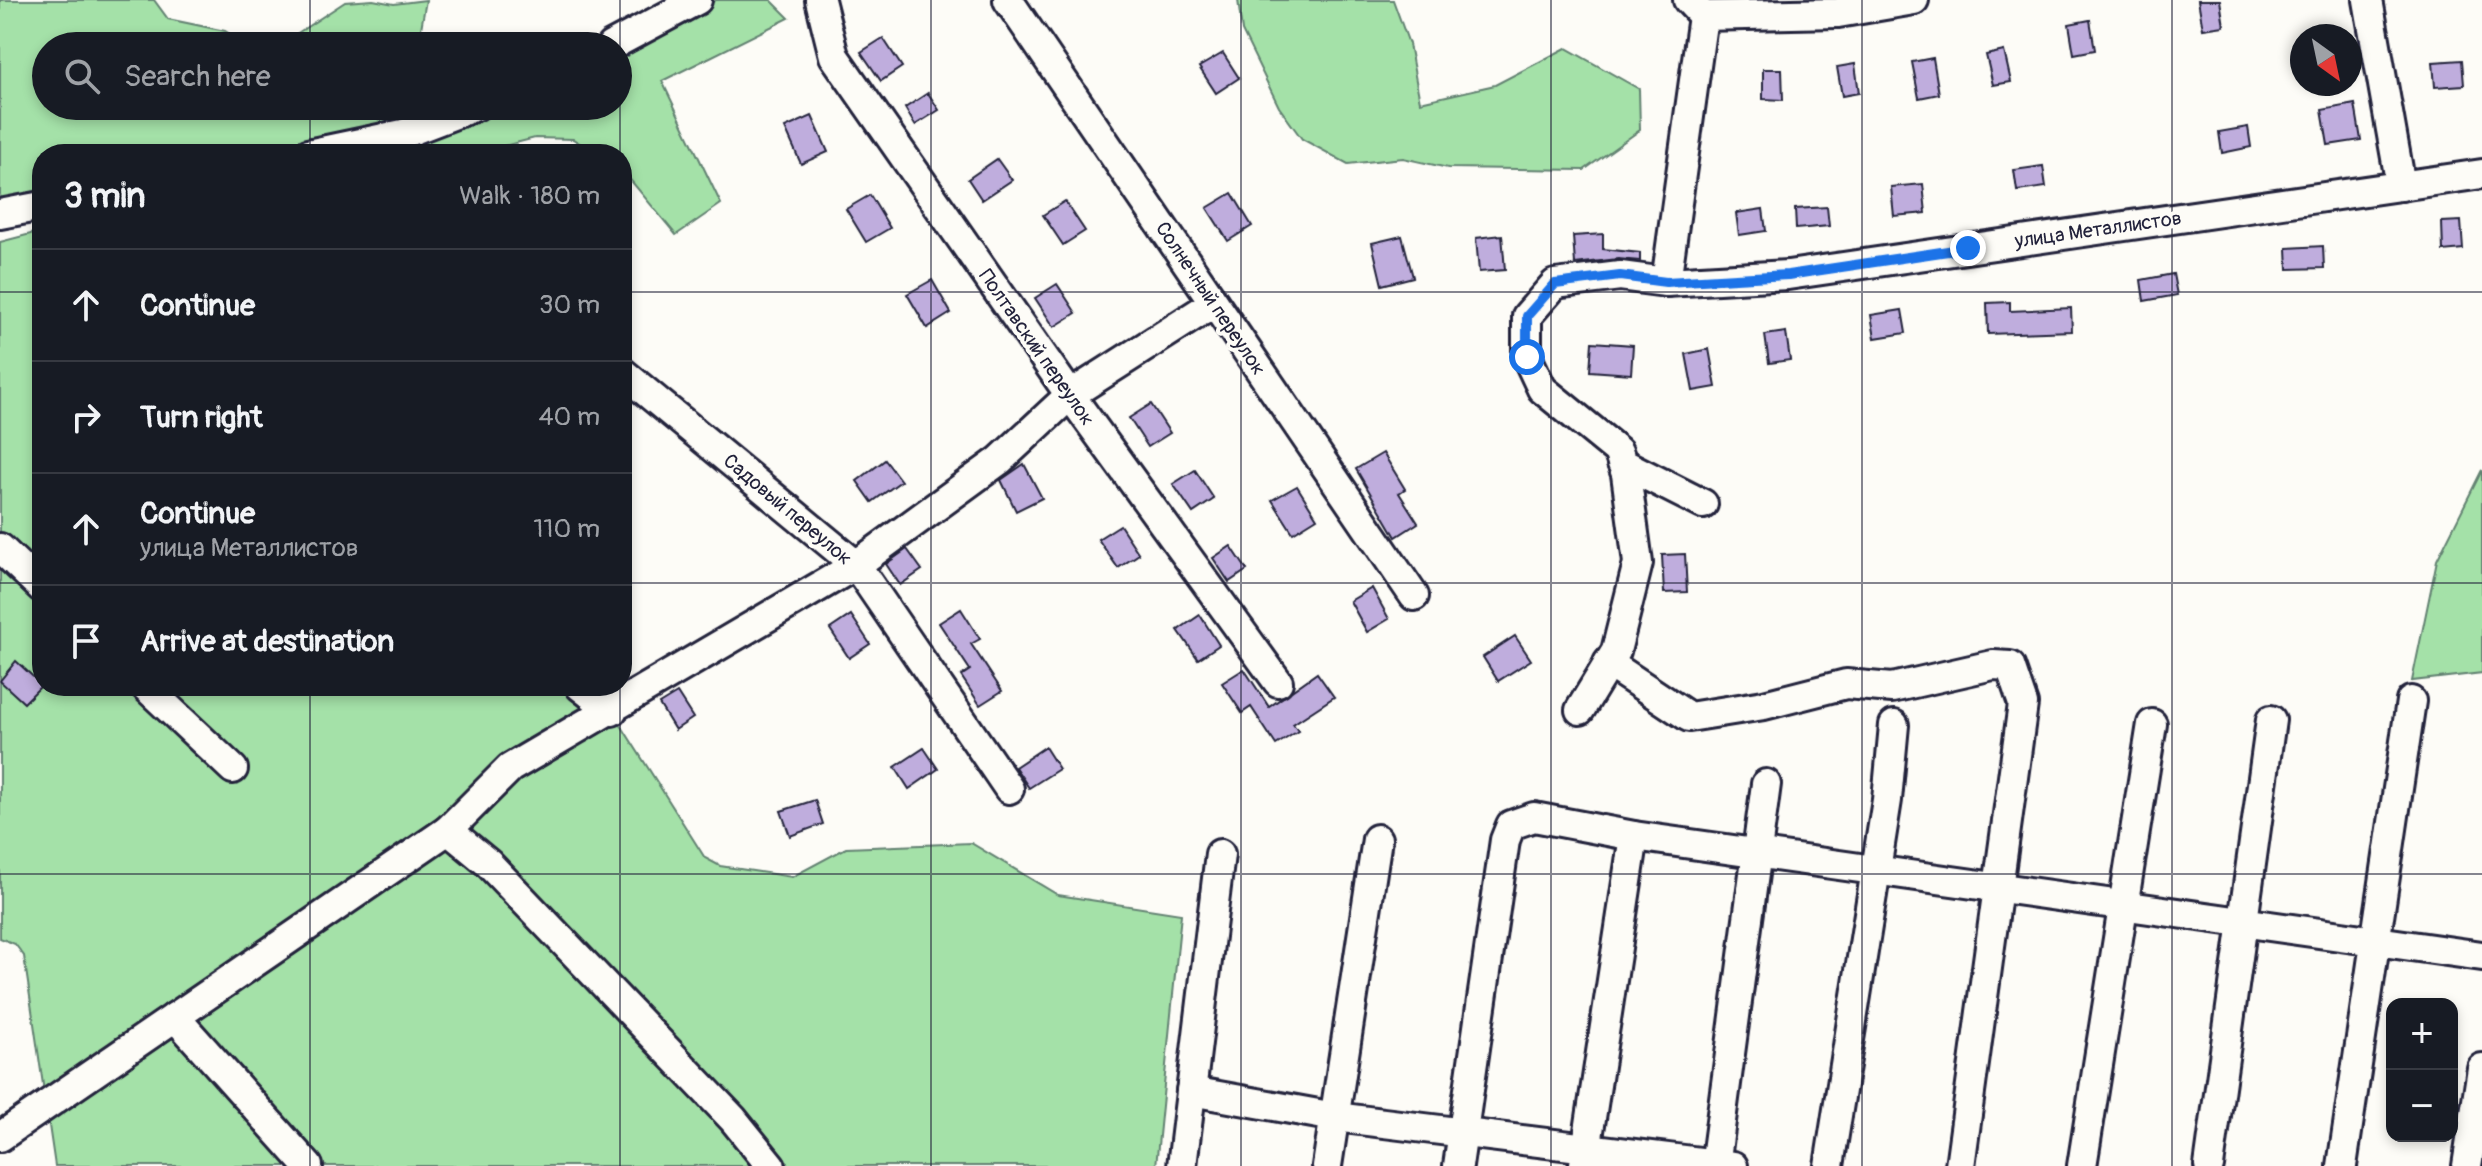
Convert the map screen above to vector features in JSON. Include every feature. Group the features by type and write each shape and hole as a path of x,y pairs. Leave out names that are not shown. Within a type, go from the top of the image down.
{"street":[{"path":"632,35 697,0"},
{"name":"Полтавский переулок","path":"820,0 834,56 1070,395 1278,682"},
{"name":"Солнечный переулок","path":"1008,0 1414,596"},
{"path":"1666,282 1696,8 1838,7 1914,0"},
{"path":"2368,0 2401,186"},
{"path":"402,144 449,120"},
{"name":"улица Металлистов","path":"1622,463 1618,451 1542,389 1527,357 1527,316 1555,284 1620,276 1666,282 1788,275 2482,174"},
{"path":"0,214 32,208"},
{"path":"0,1137 448,830 510,768 612,711 856,565 1000,460 1070,395 1214,303"},
{"name":"Садовый переулок","path":"632,380 856,565 1009,789"},
{"path":"1622,463 1703,504"},
{"path":"1580,710 1616,651 1638,563 1622,463"},
{"path":"0,548 32,578"},
{"path":"1608,663 1689,717 1764,705 1846,684 1892,688 1993,665 2010,666 2023,704 1960,1166"},
{"path":"156,696 233,769"},
{"path":"593,696 612,711"},
{"path":"2342,1166 2411,701"},
{"path":"2209,1166 2271,720"},
{"path":"2082,1166 2152,724"},
{"path":"1829,1166 1876,870 1894,725"},
{"path":"1191,1091 1335,1117 1462,1132 1585,1157 1721,1165 1766,784"},
{"path":"1458,1166 1505,840 1511,825 1534,817 1634,836 2482,956"},
{"path":"448,830 509,885 733,1119 771,1166"},
{"path":"1585,1157 1634,836"},
{"path":"1327,1166 1377,839"},
{"path":"1182,1166 1220,854"},
{"path":"175,1017 308,1166"},
{"path":"2467,1166 2482,1068"}],"green space":[{"path":"0,0 154,0 168,19 227,32 32,32 32,120 406,120 403,134 357,144 32,144 32,214 0,221"},
{"path":"373,0 394,4 426,0 420,32 299,32 345,2"},
{"path":"716,0 771,0 789,18 662,81 721,204 676,235 632,182 632,144 581,144 573,139 535,138 512,144 419,144 413,139 465,120 632,120 632,45"},
{"path":"1238,0 1393,0 1409,44 1420,102 1495,85 1566,48 1639,89 1640,130 1584,170 1448,168 1403,158 1348,164 1302,139 1279,107 1242,31"},
{"path":"32,234 32,696 593,696 612,711 705,858 720,866 792,877 846,848 971,843 1058,895 1181,914 1156,1166 55,1166 24,956 15,944 0,938 0,242"},
{"path":"2482,470 2482,673 2412,681 2437,560"}],"building":[{"path":"2198,0 2220,0 2224,26 2203,29"},
{"path":"2090,20 2095,50 2074,54 2069,24"},
{"path":"883,38 902,67 881,81 861,52"},
{"path":"2004,51 2011,82 1993,85 1986,55"},
{"path":"1223,53 1239,78 1216,93 1199,67"},
{"path":"1933,58 1939,94 1919,98 1912,62"},
{"path":"2462,60 2464,85 2435,87 2433,62"},
{"path":"1855,64 1859,93 1842,96 1837,67"},
{"path":"1763,69 1782,69 1783,100 1763,99"},
{"path":"928,93 939,110 915,125 905,108"},
{"path":"2355,104 2361,140 2328,145 2322,110"},
{"path":"812,116 828,152 801,164 785,128"},
{"path":"2248,127 2251,147 2222,153 2219,132"},
{"path":"997,159 1012,180 982,200 968,179"},
{"path":"2043,166 2046,187 2017,191 2014,170"},
{"path":"1923,184 1926,213 1894,216 1891,187"},
{"path":"1232,193 1252,226 1228,241 1207,208"},
{"path":"870,195 890,228 866,242 846,209"},
{"path":"1065,201 1085,231 1063,245 1043,215"},
{"path":"1827,207 1829,226 1796,229 1795,209"},
{"path":"1763,209 1766,231 1739,235 1736,213"},
{"path":"2461,221 2463,249 2443,251 2442,222"},
{"path":"1603,234 1603,249 1640,253 1640,261 1618,259 1575,264 1573,236"},
{"path":"1502,235 1505,270 1479,272 1476,238"},
{"path":"1402,236 1413,277 1382,285 1372,243"},
{"path":"2323,246 2324,268 2288,269 2287,248"},
{"path":"2173,274 2177,295 2144,301 2141,280"},
{"path":"932,280 951,313 927,328 907,294"},
{"path":"1057,284 1076,313 1054,327 1035,298"},
{"path":"2010,302 2010,311 2071,308 2072,331 1988,334 1987,303"},
{"path":"1902,310 1906,333 1875,338 1871,315"},
{"path":"1786,332 1790,360 1769,363 1765,335"},
{"path":"1592,342 1633,345 1631,374 1590,371"},
{"path":"1709,349 1716,387 1693,391 1686,354"},
{"path":"1151,404 1170,433 1148,447 1129,418"},
{"path":"1383,453 1405,489 1399,493 1418,523 1396,537 1356,469"},
{"path":"885,460 901,481 872,502 857,481"},
{"path":"1024,464 1042,498 1016,511 1001,480"},
{"path":"1195,470 1214,499 1193,513 1173,484"},
{"path":"1297,486 1317,518 1293,533 1272,500"},
{"path":"1120,525 1139,554 1118,568 1098,539"},
{"path":"1231,546 1247,570 1229,582 1213,558"},
{"path":"907,549 922,570 900,585 886,564"},
{"path":"1685,554 1687,592 1664,593 1662,555"},
{"path":"1372,588 1389,619 1367,632 1350,601"},
{"path":"961,609 980,639 971,644 1002,691 980,705 961,676 970,670 939,623"},
{"path":"851,615 870,644 849,658 830,629"},
{"path":"1200,615 1219,645 1198,659 1178,630"},
{"path":"1515,636 1531,660 1498,681 1483,657"},
{"path":"16,661 32,676 32,695 24,703 0,681"},
{"path":"1244,669 1269,707 1317,673 1334,697 1293,724 1298,731 1276,745 1251,707 1242,713 1222,683"},
{"path":"677,693 693,718 675,730 659,704"},
{"path":"1045,747 1059,769 1029,788 1015,767"},
{"path":"924,748 938,769 909,789 895,767"},
{"path":"815,800 823,824 790,836 781,811"}],"route":[{"path":"1527,357 1527,316 1555,284 1620,276 1666,282 1788,275 1968,248"}]}
